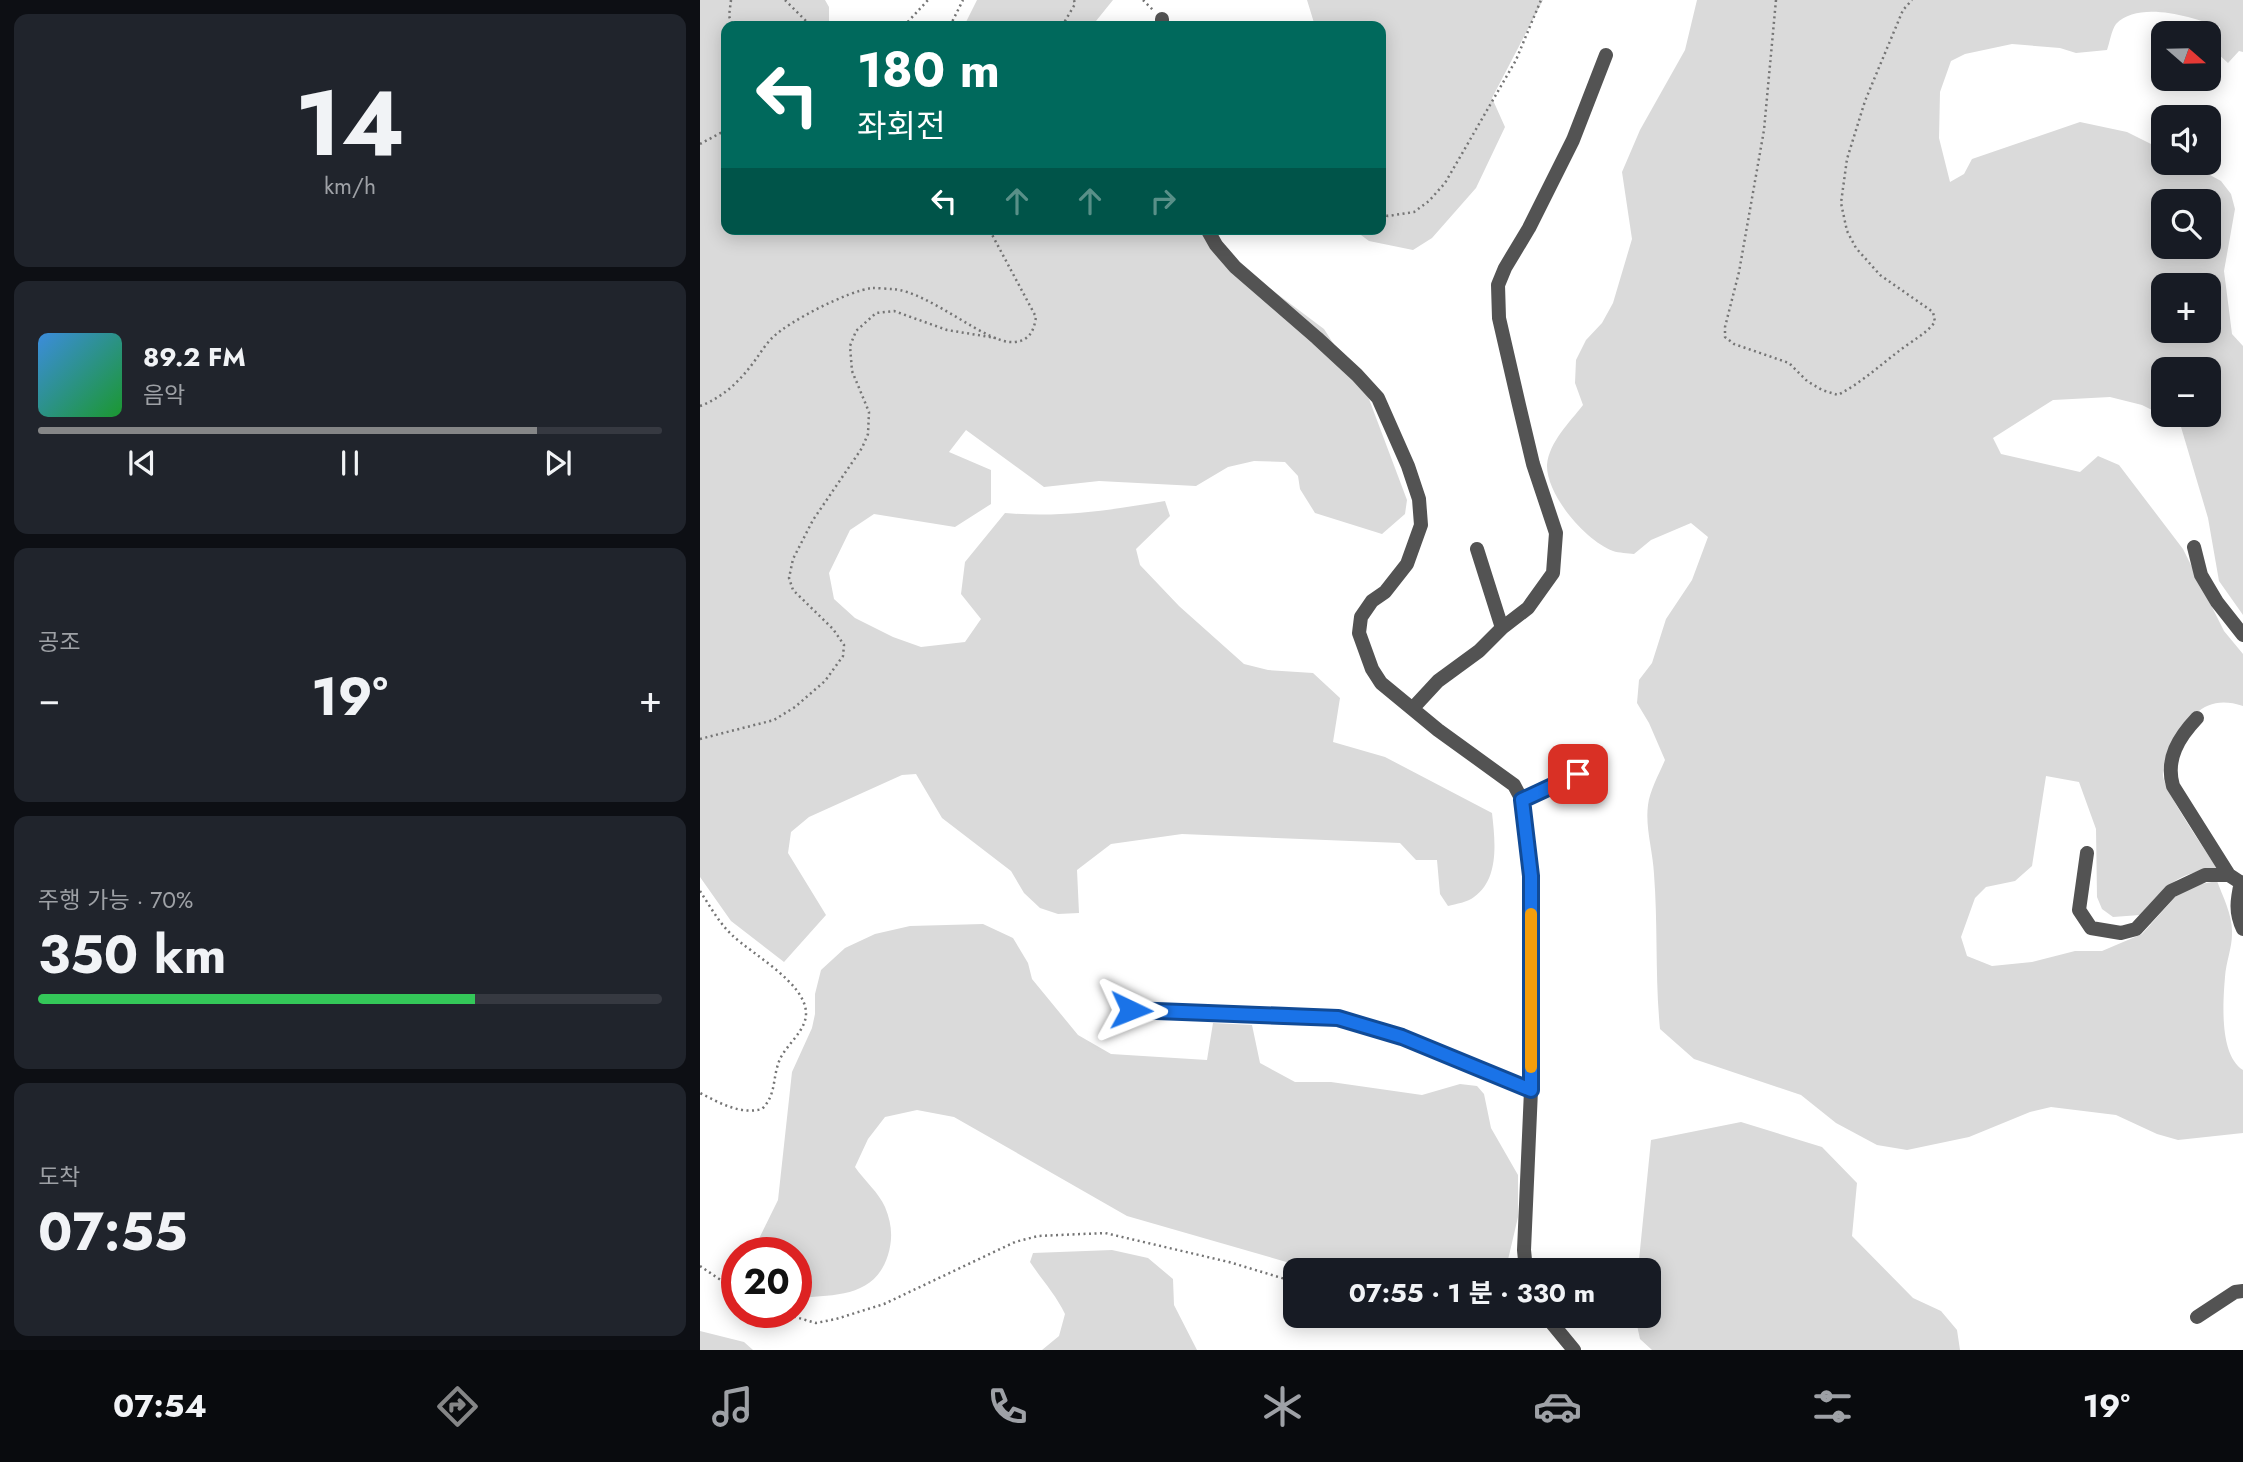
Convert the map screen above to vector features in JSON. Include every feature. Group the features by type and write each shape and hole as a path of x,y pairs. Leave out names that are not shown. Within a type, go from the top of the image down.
{"street":[{"path":"1413,708 1438,681 1479,651 1502,628 1528,608 1553,573 1556,533 1533,464 1519,405 1499,318 1498,285 1573,140 1605,55"},
{"path":"1210,235 1235,267 1317,338 1357,375 1377,398 1408,466 1419,499 1421,525 1407,564 1385,592 1372,600 1361,617 1359,633 1372,669 1381,683 1438,730 1514,785 1522,800 1531,876 1531,1090 1525,1258"},
{"path":"2194,547 2201,575 2243,635"},
{"path":"1477,549 1502,628"},
{"path":"2197,718 2176,747 2169,772 2173,786 2238,880 2236,905 2243,929"},
{"path":"1522,800 1578,774"},
{"path":"2087,853 2079,910 2091,928 2121,933 2136,929 2171,891 2205,876 2238,880"},
{"path":"2197,1317 2235,1292 2243,1291"},
{"path":"1556,1328 1574,1350"}],"lane":[{"path":"1131,1010 1338,1018 1402,1037 1531,1090"}],"path":[{"path":"731,0 731,21"},
{"path":"785,0 806,21"},
{"path":"909,21 928,0"},
{"path":"952,21 963,0"},
{"path":"1065,21 1074,0"},
{"path":"1386,215 1414,212 1429,201 1445,183 1516,60 1541,0"},
{"path":"1776,0 1764,130 1725,337 1734,344 1789,363 1807,381 1822,390 1839,395 1862,382 1911,341 1928,332 1935,322 1933,312 1880,275 1856,248 1847,231 1841,202 1847,159 1865,101 1903,10 1912,0"},
{"path":"700,144 721,133"},
{"path":"700,739 774,720 795,708 825,681 844,656 844,645 833,629 793,590 789,578 793,559 813,520 862,448 868,434 869,412 852,370 850,346 856,331 876,313 894,311 947,330 1013,343 1027,338 1034,330 1035,317 992,235"},
{"path":"700,407 714,401 735,384 771,338 792,322 870,288 896,289 922,298 996,338"},
{"path":"700,891 732,935 787,980 802,998 806,1014 802,1028 781,1057 776,1071 774,1092 762,1109 750,1112 726,1106 700,1093"},
{"path":"812,1322 836,1319 884,1304 1015,1242 1038,1236 1105,1233 1228,1262 1283,1278"},
{"path":"700,1266 721,1280"}],"shaded area":[{"path":"700,0 825,0 829,7 829,21 721,21 721,235 1205,235 1211,244 1324,329 1369,399 1407,500 1405,514 1382,534 1315,513 1300,489 1298,476 1285,462 1254,461 1228,467 1196,486 1099,481 1044,487 966,430 949,452 991,470 991,504 955,527 874,514 850,530 829,573 834,599 855,618 893,637 921,647 965,642 981,619 961,594 965,562 1005,513 1066,514 1165,501 1170,516 1136,549 1140,565 1179,606 1244,664 1268,670 1313,673 1340,698 1333,742 1385,757 1492,813 1494,858 1492,870 1482,889 1465,902 1448,906 1440,894 1437,860 1416,860 1400,843 1182,834 1111,844 1077,870 1079,913 1058,914 1040,908 1024,893 1011,871 942,818 916,774 902,775 809,817 791,832 788,853 826,915 784,962 731,921 700,877"},
{"path":"977,0 1113,0 1096,21 966,21"},
{"path":"1307,0 1543,0 1492,98 1505,127 1476,188 1432,238 1413,250 1369,241 1361,235 1386,235 1386,21 1313,21"},
{"path":"1697,0 2243,0 2243,52 2239,51 2228,63 2221,57 2221,21 2201,21 2181,15 2152,12 2126,17 2116,24 2107,50 2076,53 2060,48 2012,44 1965,54 1951,61 1940,92 1939,138 1950,182 1964,174 1972,159 2080,122 2127,132 2151,144 2151,175 2210,175 2221,181 2231,194 2235,209 2224,271 2232,334 2243,346 2243,615 2219,581 2208,518 2181,427 2221,427 2221,357 2151,357 2151,410 2110,397 2053,400 1993,438 2001,454 2080,472 2098,456 2119,465 2183,549 2224,631 2243,654 2243,706 2220,703 2210,705 2194,715 2181,731 2163,766 2165,784 2217,868 2181,877 2157,896 2140,915 2113,917 2102,909 2097,897 2096,829 2079,782 2046,776 2032,866 2015,881 1986,887 1975,898 1961,937 1967,956 1992,966 2032,962 2075,951 2102,951 2142,934 2176,896 2196,885 2217,881 2232,927 2223,1013 2230,1053 2235,1063 2243,1070 2243,1133 2178,1140 2157,1134 2116,1115 2051,1107 2030,1112 1969,1137 1907,1150 1877,1145 1836,1123 1801,1095 1694,1059 1660,1029 1655,893 1647,814 1651,794 1665,760 1637,703 1639,680 1652,663 1666,619 1692,580 1708,537 1691,523 1651,540 1634,554 1613,551 1591,538 1560,503 1548,477 1547,465 1556,440 1583,405 1575,383 1576,360 1586,340 1602,323 1613,303 1632,239 1622,172 1640,130 1685,50"},
{"path":"983,924 1013,938 1028,963 1032,979 1078,1035 1111,1054 1207,1060 1213,1023 1252,1025 1260,1063 1295,1082 1331,1082 1422,1095 1460,1084 1477,1086 1484,1094 1491,1128 1518,1175 1518,1217 1508,1258 1283,1258 1283,1261 1127,1216 954,1117 917,1110 885,1117 868,1139 855,1167 879,1197 889,1219 891,1243 882,1269 863,1287 838,1294 812,1297 812,1237 760,1237 778,1200 792,1072 812,1028 815,994 821,970 845,948 875,934 910,926"},
{"path":"1741,1122 1822,1147 1857,1183 1852,1236 1913,1298 1941,1311 1957,1330 1960,1350 1652,1350 1640,1339 1638,1328 1661,1328 1661,1258 1639,1258 1651,1140"},
{"path":"1112,1250 1148,1258 1173,1279 1174,1305 1197,1350 1042,1350 1059,1336 1065,1314 1030,1262 1033,1253"},
{"path":"700,1331 744,1342 753,1350 700,1350"}],"slow traffic":[{"path":"1531,914 1531,1067"}],"route":[{"path":"1131,1010 1338,1018 1402,1037 1531,1090 1531,876 1522,800 1578,774"}]}
